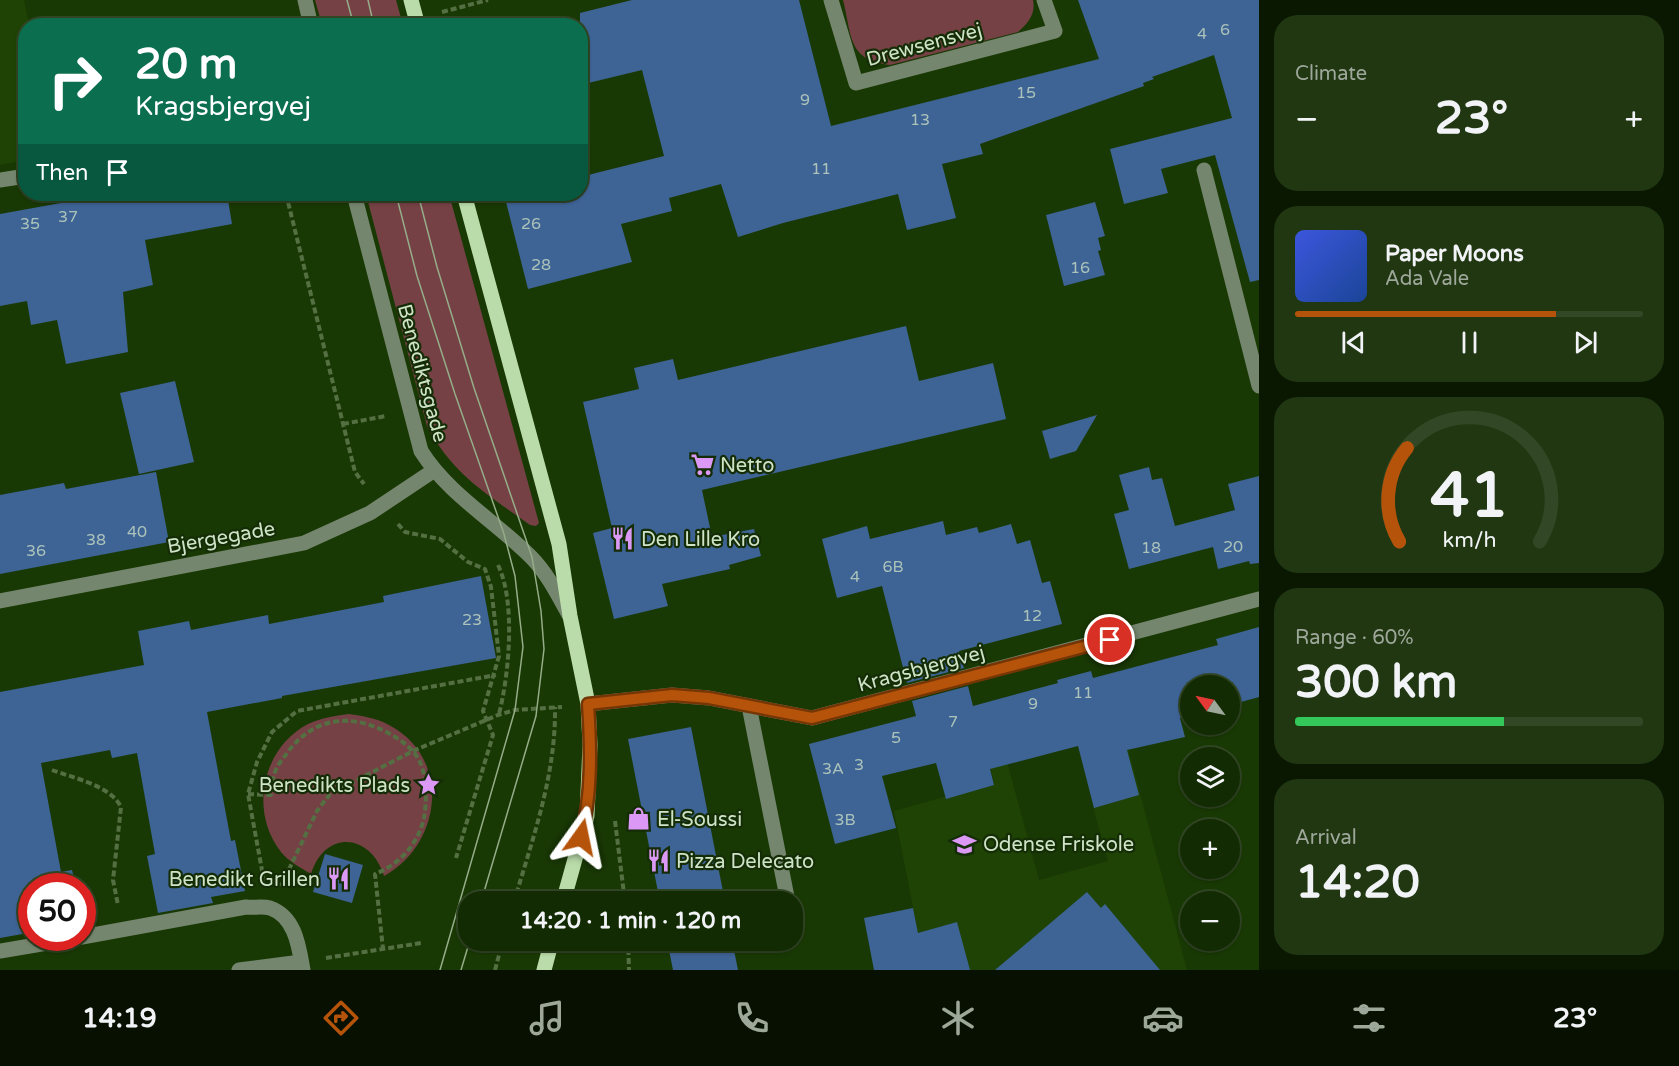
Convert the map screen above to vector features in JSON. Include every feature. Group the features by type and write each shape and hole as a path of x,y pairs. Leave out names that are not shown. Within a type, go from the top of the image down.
{"main road":[{"path":"411,0 416,18"},
{"name":"Benediktsgade","path":"466,201 559,544 570,616 588,704 590,745 587,816 566,891"},
{"path":"544,970 549,951"}],"street":[{"path":"305,0 309,18"},
{"name":"Drewsensvej","path":"831,0 856,83 1055,31 1044,0"},
{"path":"1204,170 1255,354 1259,386"},
{"path":"0,180 18,177"},
{"name":"Benediktsgade","path":"356,201 421,451 434,471 532,557 552,584 570,616"},
{"name":"Bjergegade","path":"0,601 304,543 380,506 434,471"},
{"name":"Kragsbjergvej","path":"588,704 672,695 709,698 812,718 1259,599"},
{"path":"749,706 786,891"},
{"path":"96,934 246,907 270,908 289,923 295,934 302,966 239,970"},
{"path":"0,951 18,948"}],"path":[{"path":"430,18 488,0"},
{"path":"288,201 355,472 380,506 405,532 440,539 468,562 485,569 499,656 496,675 483,711 493,735 456,858"},
{"path":"343,424 411,412"},
{"path":"498,715 509,671 509,648 500,567"},
{"path":"270,908 248,794 257,762 272,732 297,711 496,675"},
{"path":"270,908 317,811 330,794 413,752 498,715 515,710 588,704"},
{"path":"517,891 549,782 556,737 555,707"},
{"path":"248,794 272,795 275,770 294,745 320,726 350,719 376,726 402,740 413,752 420,761 428,800 420,833 404,856 375,874 383,949"},
{"path":"52,770 108,792 117,799 121,807 113,880 115,890"},
{"path":"302,966 420,943"},
{"path":"495,970 500,951"},
{"path":"628,951 629,970"}],"shaded area":[{"path":"0,0 24,0 28,18 18,18 18,161 0,165"},
{"path":"315,0 396,0 401,18 320,18"},
{"path":"843,0 1033,0 1034,5 1030,18 1018,32 890,65 866,58 859,51 850,35"},
{"path":"368,201 451,201 539,523 536,526 530,525 472,482 448,458 427,426"},
{"name":"Odense Friskole","path":"1117,707 1180,944 1180,951 1182,951 1187,970 911,970 919,937 894,811 994,783 990,765 1006,758 1039,880 1108,861 1093,807 1111,802"},
{"path":"349,714 389,725 409,740 423,758 430,779 432,801 428,823 418,844 403,862 384,876 378,862 369,851 348,842 326,849 311,874 281,852 271,836 265,818 263,800 265,782 280,748 292,735 308,724"}],"building":[{"path":"632,0 799,0 831,126 1099,59 1078,0 1259,0 1259,280 1250,282 1215,155 1161,169 1168,193 1124,204 1110,149 1232,118 1214,55 1152,77 1154,79 1143,83 1144,86 980,144 983,154 942,164 956,218 907,230 898,194 783,223 738,237 721,184 669,198 672,211 621,224 632,262 528,289 506,201 588,201 588,175 664,156 642,70 588,83 588,18 580,18 580,13"},
{"path":"72,201 228,201 232,224 145,240 153,285 123,292 128,352 66,364 57,320 31,325 27,301 0,306 0,214"},
{"path":"1095,202 1105,236 1098,238 1101,250 1098,251 1105,275 1064,286 1046,215"},
{"name":"Netto","path":"906,326 919,381 993,363 1006,419 702,490 712,537 754,529 761,556 729,565 730,569 662,584 668,606 614,619 593,533 612,528 583,402 639,389 634,368 673,359 678,380"},
{"path":"175,381 194,462 139,474 120,393"},
{"path":"1097,415 1076,451 1050,459 1042,431"},
{"path":"1149,467 1152,480 1162,478 1175,526 1235,510 1228,484 1259,476 1259,563 1250,564 1249,561 1218,569 1213,547 1129,569 1114,514 1129,510 1119,475"},
{"path":"156,472 169,542 0,574 0,495 64,483 66,489"},
{"path":"943,521 946,535 977,527 979,533 1011,524 1017,544 1030,540 1042,583 1050,581 1062,624 959,651 964,668 907,683 882,586 837,598 822,539 867,526 870,539"},
{"path":"481,576 496,658 282,696 282,698 207,712 231,841 235,840 245,891 211,897 213,903 158,913 147,856 155,854 137,753 112,758 110,750 41,763 61,872 72,870 73,873 18,873 18,935 0,938 0,692 144,665 138,631 189,621 191,630 268,615 269,624 384,602 383,596"},
{"path":"1259,627 1259,697 1240,702 1240,675 1180,675 1180,735 1185,737 1127,750 1139,795 1094,808 1078,746 990,769 994,785 946,799 936,763 882,776 896,828 835,844 809,744 916,716 912,701 968,686 973,706 1058,683 1057,680 1091,671 1093,678 1218,645 1216,639"},
{"path":"691,727 723,891 658,891 628,739"},
{"name":"Benedikt Grillen","path":"325,854 363,865 352,903 313,892"},
{"path":"1087,892 1101,908 1105,904 1160,970 995,970"},
{"path":"913,908 918,933 957,922 970,970 874,970 864,918"},
{"path":"669,951 734,951 738,970 673,970"}],"tram line":[{"path":"347,0 352,18"},
{"path":"368,0 372,18"},
{"path":"398,201 417,276 504,534 515,576 523,647 515,710 440,970"},
{"path":"420,201 437,267 474,388 532,557 541,611 544,649 536,716 484,891"},
{"path":"461,970 467,951"}],"place":[{"name":"Netto","path":"702,465"},
{"name":"Den Lille Kro","path":"623,539"},
{"name":"Benedikts Plads","path":"428,785"},
{"name":"El-Soussi","path":"639,819"},
{"name":"Odense Friskole","path":"965,844"},
{"name":"Pizza Delecato","path":"658,861"},
{"name":"Benedikt Grillen","path":"338,879"}],"route":[{"path":"581,837 587,816 590,745 588,704 672,695 709,698 812,718 1110,640"}]}
